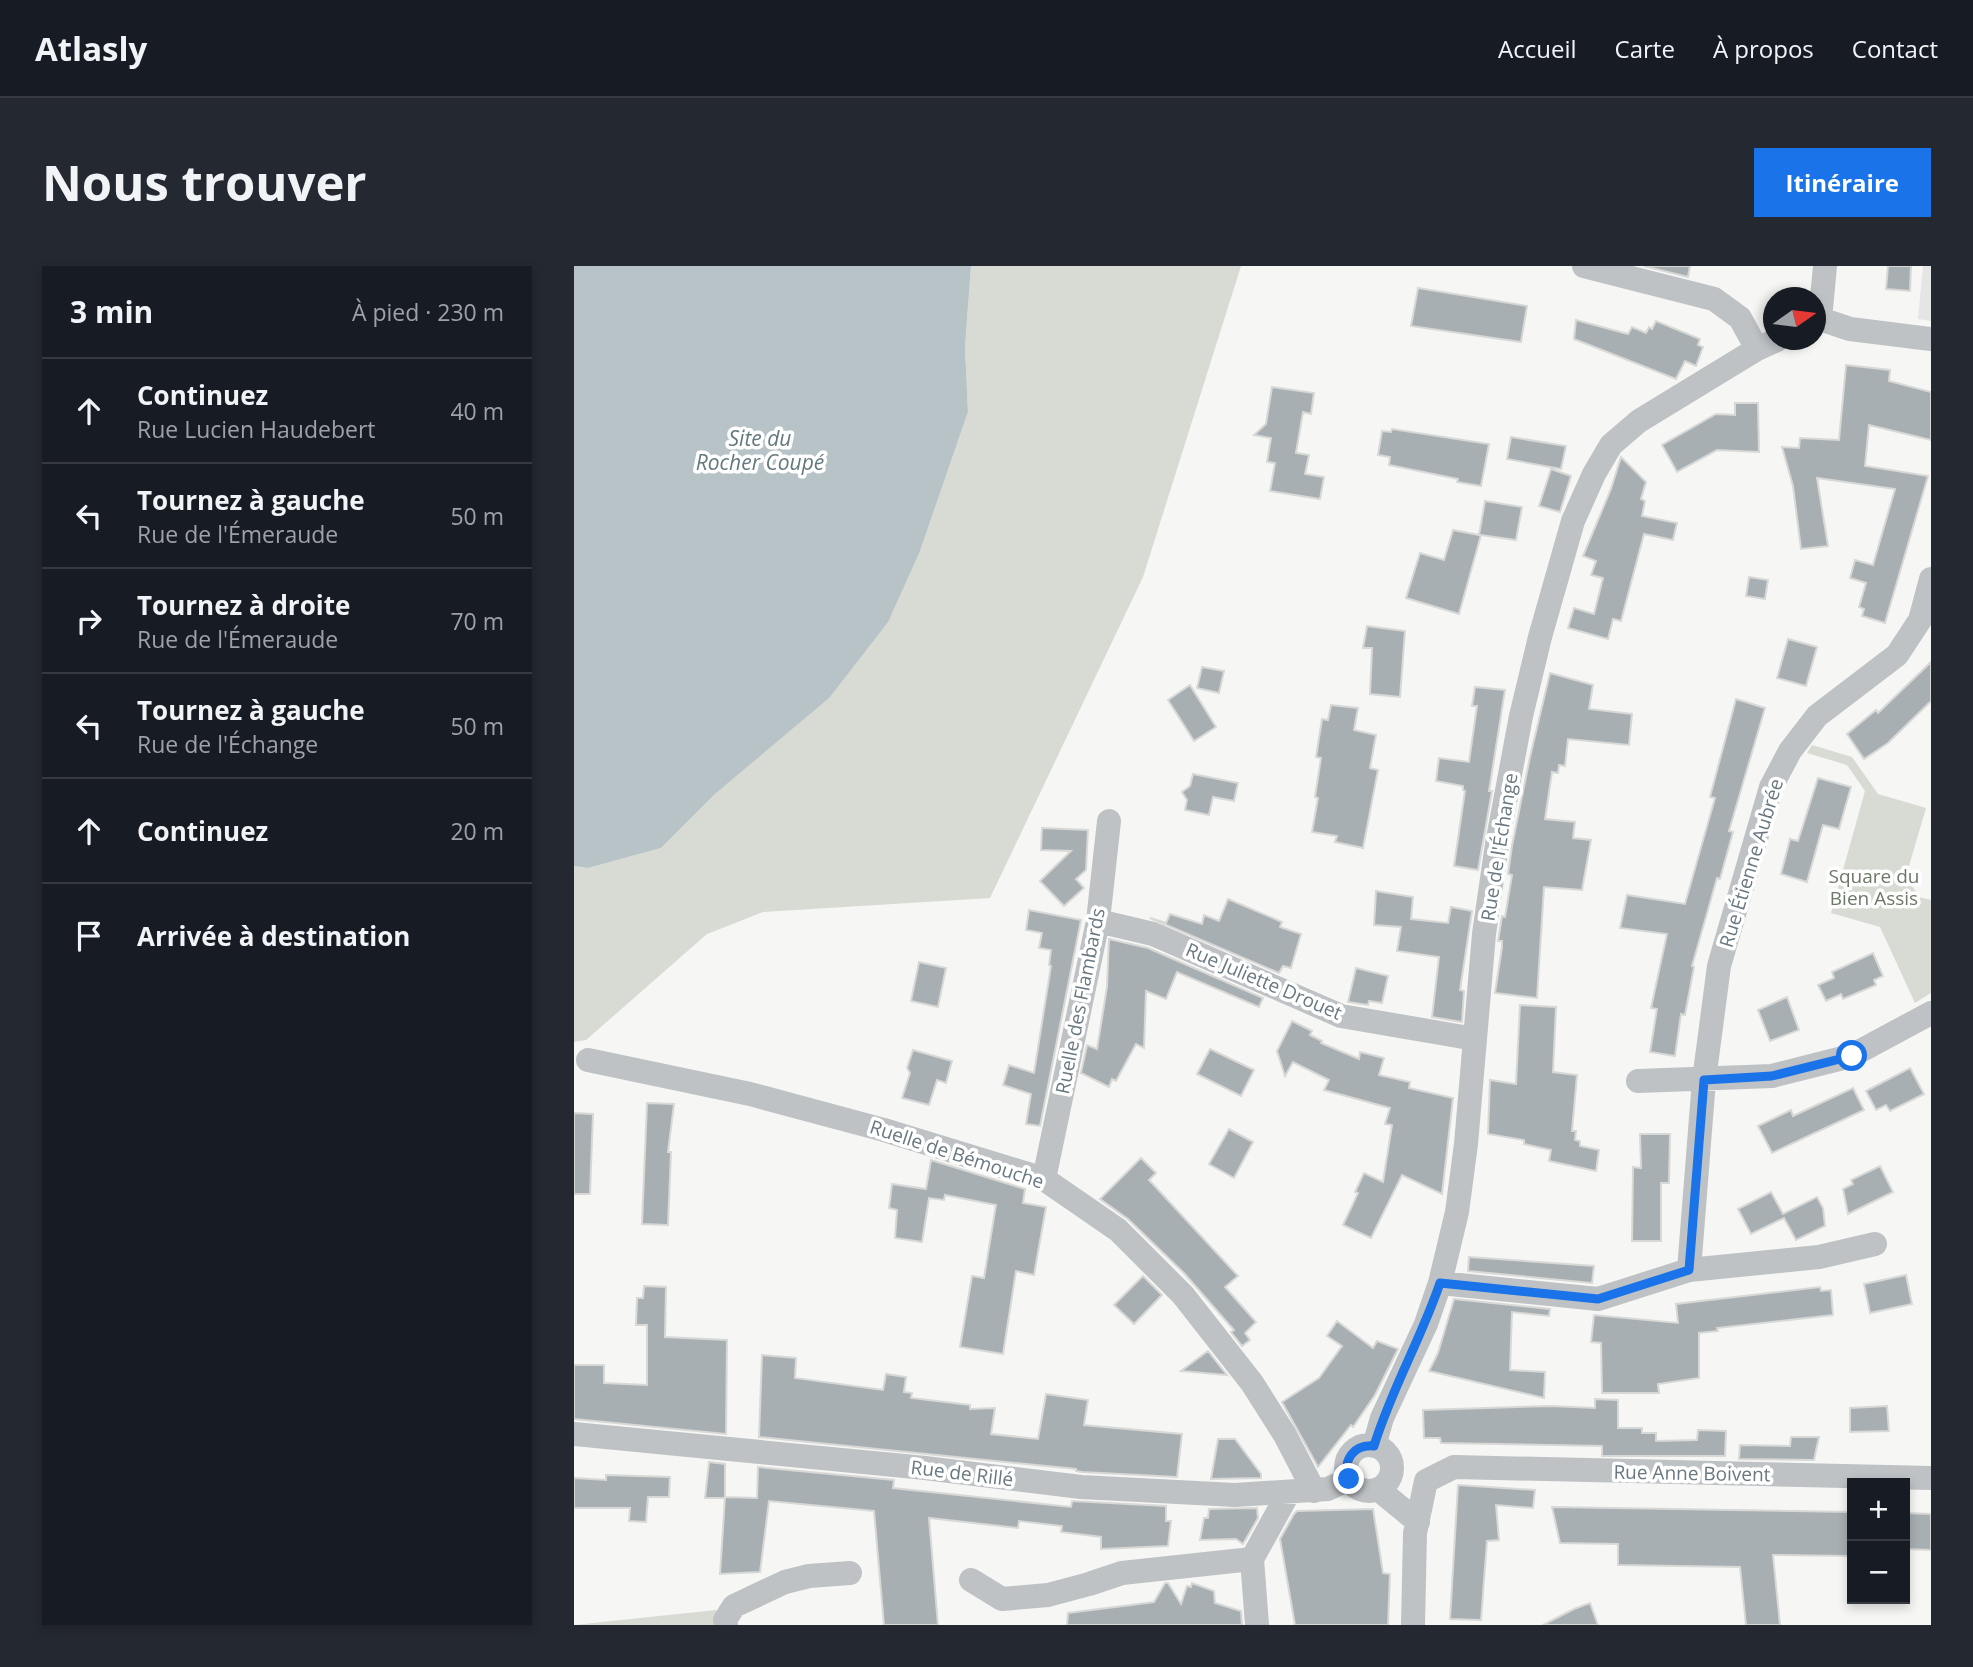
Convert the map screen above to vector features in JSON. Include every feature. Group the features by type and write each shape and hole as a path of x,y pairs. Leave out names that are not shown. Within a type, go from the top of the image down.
{"street":[{"path":"1584,266 1714,299 1740,317 1763,340"},
{"path":"1822,287 1825,266"},
{"path":"1826,322 1850,329 1931,338"},
{"name":"Rue de l'Échange","path":"1374,1446 1382,1418 1426,1324 1440,1283 1457,1212 1466,1144 1484,934 1497,845 1521,716 1573,521 1594,474 1611,445 1639,421 1763,346"},
{"name":"Rue Étienne Aubrée","path":"1689,1270 1704,1080 1719,966 1771,787 1790,751 1817,716 1898,655 1920,620 1931,579"},
{"name":"Ruelle des Flambards","path":"1044,1179 1098,921 1110,821"},
{"name":"Rue Juliette Drouet","path":"1098,921 1153,934 1341,1016 1475,1038"},
{"path":"1638,1081 1772,1076 1852,1056 1931,1013"},
{"name":"Ruelle de Bémouche","path":"588,1059 764,1097 1044,1179 1118,1230 1183,1295 1252,1383 1285,1434 1314,1490"},
{"path":"1440,1283 1598,1299 1689,1270 1819,1257 1875,1244"},
{"name":"Rue de Rillé","path":"574,1434 925,1468 1082,1487 1235,1495 1328,1489 1349,1479"},
{"path":"1363,1446 1374,1446 1385,1452 1391,1466 1388,1480 1378,1489 1365,1490 1358,1488 1349,1479 1346,1466 1352,1453 1363,1446"},
{"path":"1391,1466 1426,1481 1415,1533 1413,1625"},
{"name":"Rue Anne Boivent","path":"1426,1481 1454,1467 1931,1478"},
{"path":"1378,1489 1418,1522"},
{"path":"1257,1625 1252,1559 1289,1492"},
{"path":"971,1580 1002,1599 1048,1595 1122,1573 1252,1559"},
{"path":"726,1625 725,1620 734,1606 785,1582 809,1576 850,1573"}],"shaded area":[{"path":"1923,266 1931,266 1931,321 1918,319"}],"green space":[{"path":"971,266 1241,266 1143,577 990,898 763,912 707,934 586,1040 574,1042 574,866 588,868 661,848 716,793 920,551 968,412 965,347"},
{"name":"Square du Bien Assis","path":"1812,745 1852,757 1878,794 1926,808 1906,876 1919,897 1931,900 1931,993 1915,1003 1880,927 1831,913 1865,791 1847,765 1807,753"},
{"path":"716,1610 719,1625 574,1625"}],"water":[{"name":"Site du Rocher Coupé","path":"574,266 971,266 965,347 968,412 920,551 888,622 829,698 716,793 661,848 588,868 574,866"}],"building":[{"path":"1644,266 1690,266 1688,277"},
{"path":"1888,266 1911,266 1910,291 1886,289"},
{"path":"1418,288 1527,306 1521,342 1411,326"},
{"path":"1576,320 1628,334 1632,327 1646,333 1656,321 1700,339 1698,345 1703,347 1696,366 1685,361 1676,379 1574,339"},
{"path":"1846,365 1890,370 1889,381 1931,392 1931,440 1869,425 1865,466 1928,476 1885,623 1862,616 1864,609 1859,607 1866,583 1850,578 1855,560 1873,565 1895,489 1817,478 1828,546 1801,549 1793,486 1782,447 1799,448 1800,438 1839,440"},
{"path":"1272,387 1314,393 1311,414 1303,412 1296,453 1309,455 1305,474 1324,477 1320,499 1270,491 1275,463 1267,462 1271,438 1254,435 1266,424"},
{"path":"1735,403 1758,403 1759,452 1717,450 1677,472 1662,445 1716,414 1735,415"},
{"path":"1392,429 1489,444 1481,486 1389,465 1390,457 1378,455 1382,431 1391,432"},
{"path":"1511,437 1566,446 1561,469 1507,459"},
{"path":"1621,457 1646,482 1641,499 1645,501 1642,516 1677,523 1673,540 1644,534 1621,621 1613,619 1608,639 1568,628 1574,608 1594,614 1603,578 1591,575 1596,561 1583,556 1611,489"},
{"path":"1551,469 1571,476 1560,512 1539,506"},
{"path":"1485,501 1522,507 1516,540 1481,535 1459,614 1406,598 1420,553 1444,560 1453,530 1479,535"},
{"path":"1749,577 1768,580 1765,599 1746,596"},
{"path":"1367,626 1405,631 1400,697 1370,694 1372,648 1363,648"},
{"path":"1788,639 1817,647 1806,686 1777,678"},
{"path":"1931,662 1931,701 1888,743 1864,759 1847,734 1876,710 1878,713"},
{"path":"1202,667 1224,671 1219,693 1197,688"},
{"path":"1550,673 1593,685 1589,709 1632,714 1629,745 1568,739 1565,766 1559,765 1558,773 1552,772 1545,819 1575,822 1573,838 1591,840 1582,890 1544,887 1537,998 1495,993 1502,947 1502,941 1498,941 1512,875 1508,874 1512,846"},
{"path":"1190,685 1216,727 1194,741 1168,700"},
{"path":"1475,687 1505,690 1489,791 1492,791 1478,870 1454,866 1465,791 1463,786 1436,781 1439,758 1469,762 1477,706 1472,706"},
{"path":"1736,699 1765,708 1729,831 1733,832 1720,879 1717,878 1692,966 1694,967 1685,1015 1681,1014 1675,1056 1650,1052 1657,1009 1651,1008 1667,934 1620,928 1627,895 1685,904 1715,798 1710,797"},
{"path":"1331,705 1358,708 1354,730 1376,735 1370,768 1378,770 1363,848 1335,842 1337,836 1312,832 1321,758 1316,757 1322,719 1328,720"},
{"path":"1193,774 1238,783 1234,801 1213,797 1209,815 1185,810 1187,800 1182,792 1190,786"},
{"path":"1818,778 1851,787 1839,829 1823,825 1807,882 1781,874 1790,839 1798,841"},
{"path":"1042,828 1088,830 1086,870 1076,879 1084,888 1064,906 1040,881 1071,851 1041,850"},
{"path":"1376,891 1413,897 1411,919 1448,923 1451,907 1472,911 1460,990 1464,991 1462,1022 1432,1017 1439,957 1397,951 1401,927 1374,925"},
{"path":"1228,899 1282,922 1280,927 1301,934 1291,968 1283,966 1279,973 1150,918 1166,923 1170,914 1202,924 1204,915 1219,921"},
{"path":"1029,910 1081,920 1040,1126 1026,1124 1031,1094 1003,1085 1009,1065 1034,1073 1051,966 1051,950 1039,948 1042,933 1026,930"},
{"path":"1109,939 1148,948 1263,998 1259,1007 1177,972 1166,999 1146,991 1144,1048 1136,1044 1116,1081 1112,1079 1109,1087 1081,1073 1087,1045 1097,1049 1107,987"},
{"path":"1873,953 1883,976 1874,980 1876,985 1843,999 1841,994 1826,1001 1818,985 1834,978 1832,972"},
{"path":"919,962 946,968 938,1007 911,1001"},
{"path":"1356,968 1388,976 1382,1003 1369,1001 1368,1005 1348,1002"},
{"path":"1787,997 1799,1030 1770,1041 1758,1010"},
{"path":"1520,1005 1556,1007 1553,1072 1577,1075 1572,1131 1576,1131 1575,1140 1580,1141 1580,1146 1599,1150 1596,1171 1549,1161 1551,1150 1524,1144 1524,1140 1488,1134 1490,1080 1516,1084"},
{"path":"1292,1021 1312,1031 1310,1035 1322,1041 1321,1043 1359,1059 1360,1052 1384,1058 1379,1075 1410,1082 1409,1088 1453,1098 1442,1194 1402,1175 1371,1238 1343,1225 1364,1173 1383,1182 1392,1125 1385,1124 1390,1108 1324,1090 1329,1080 1293,1062 1285,1076 1277,1051"},
{"path":"1210,1049 1254,1070 1241,1096 1197,1074"},
{"path":"913,1050 952,1061 946,1083 937,1080 929,1105 902,1098 910,1073 907,1068"},
{"path":"1910,1068 1924,1094 1890,1111 1886,1105 1876,1110 1866,1091"},
{"path":"1853,1088 1864,1110 1772,1153 1758,1126 1791,1110 1793,1116"},
{"path":"647,1103 674,1104 668,1152 671,1152 668,1225 642,1224"},
{"path":"574,1113 593,1114 590,1194 574,1194"},
{"path":"1229,1129 1253,1142 1234,1178 1209,1164"},
{"path":"1640,1134 1670,1134 1669,1183 1661,1183 1661,1241 1632,1241 1633,1167 1641,1168"},
{"path":"1141,1158 1156,1173 1149,1180 1238,1276 1225,1287 1256,1322 1245,1333 1250,1340 1242,1346 1231,1332 1234,1330 1184,1273 1128,1219 1100,1199"},
{"path":"931,1160 1025,1189 1023,1203 1046,1207 1034,1275 1016,1271 1003,1354 960,1347 972,1276 984,1278 996,1205 945,1195 944,1200 929,1198 922,1242 895,1238 897,1210 889,1208 892,1184 926,1189"},
{"path":"1880,1166 1893,1192 1848,1214 1843,1189 1853,1184 1851,1180"},
{"path":"1771,1192 1783,1214 1817,1197 1823,1208 1825,1226 1796,1240 1784,1218 1751,1234 1738,1209"},
{"path":"1469,1257 1594,1266 1592,1283 1468,1271"},
{"path":"1906,1275 1912,1304 1870,1313 1864,1284"},
{"path":"1143,1276 1162,1295 1134,1324 1114,1305"},
{"path":"644,1286 666,1287 665,1337 727,1340 726,1434 574,1419 574,1365 604,1365 604,1383 647,1385 647,1325 636,1325 637,1298 643,1298"},
{"path":"1820,1287 1821,1291 1831,1290 1833,1315 1717,1328 1718,1331 1699,1333 1699,1378 1658,1384 1659,1393 1602,1393 1601,1343 1591,1342 1594,1315 1678,1323 1676,1304"},
{"path":"1454,1299 1550,1309 1549,1316 1512,1312 1510,1370 1545,1372 1544,1398 1429,1371 1438,1353"},
{"path":"1337,1321 1373,1348 1377,1341 1398,1349 1375,1395 1353,1427 1351,1425 1318,1467 1282,1402 1319,1378 1342,1346 1327,1336"},
{"path":"1208,1351 1227,1375 1181,1371"},
{"path":"762,1355 796,1358 795,1378 883,1390 886,1374 906,1377 904,1392 912,1393 911,1398 970,1405 970,1409 995,1408 991,1434 1038,1439 1046,1394 1088,1400 1084,1425 1182,1434 1177,1477 1082,1472 1076,1469 759,1437"},
{"path":"1595,1399 1618,1400 1618,1428 1642,1428 1642,1433 1656,1433 1656,1441 1697,1440 1698,1430 1726,1431 1725,1456 1602,1456 1602,1446 1441,1443 1440,1438 1424,1438 1423,1410 1550,1406 1595,1408"},
{"path":"1887,1406 1889,1431 1850,1432 1850,1408"},
{"path":"1791,1437 1819,1437 1814,1460 1739,1459 1740,1445 1790,1446"},
{"path":"1218,1439 1235,1439 1261,1474 1261,1478 1211,1479"},
{"path":"709,1462 725,1464 725,1498 705,1498"},
{"path":"758,1467 894,1480 893,1488 1071,1507 1072,1501 1166,1506 1166,1521 1171,1521 1168,1546 1101,1549 1101,1537 1061,1532 1062,1526 1019,1521 1018,1528 929,1518 938,1625 884,1625 874,1511 769,1501 760,1572 720,1574 725,1497 757,1498"},
{"path":"606,1475 670,1477 669,1497 648,1497 646,1522 629,1521 630,1508 574,1508 574,1478 606,1480"},
{"path":"1458,1485 1535,1490 1533,1508 1496,1505 1499,1540 1487,1541 1481,1620 1450,1619"},
{"path":"1552,1507 1847,1512 1847,1556 1773,1555 1780,1625 1746,1625 1740,1567 1618,1565 1618,1544 1560,1543"},
{"path":"1257,1508 1258,1518 1243,1544 1236,1539 1200,1540 1204,1518 1208,1518 1209,1509"},
{"path":"1373,1509 1383,1573 1390,1574 1388,1625 1295,1625 1280,1539 1294,1514 1297,1511"},
{"path":"1910,1513 1931,1514 1931,1550 1910,1549"},
{"path":"1165,1583 1168,1583 1181,1604 1187,1586 1191,1587 1192,1583 1214,1591 1215,1603 1241,1611 1242,1625 1067,1625 1068,1613 1154,1602"},
{"path":"1590,1603 1598,1625 1543,1625 1574,1609"}],"route":[{"path":"1349,1479 1346,1466 1348,1459 1363,1446 1374,1446 1382,1418 1426,1324 1440,1283 1598,1299 1689,1270 1704,1080 1772,1076 1852,1056"}]}
